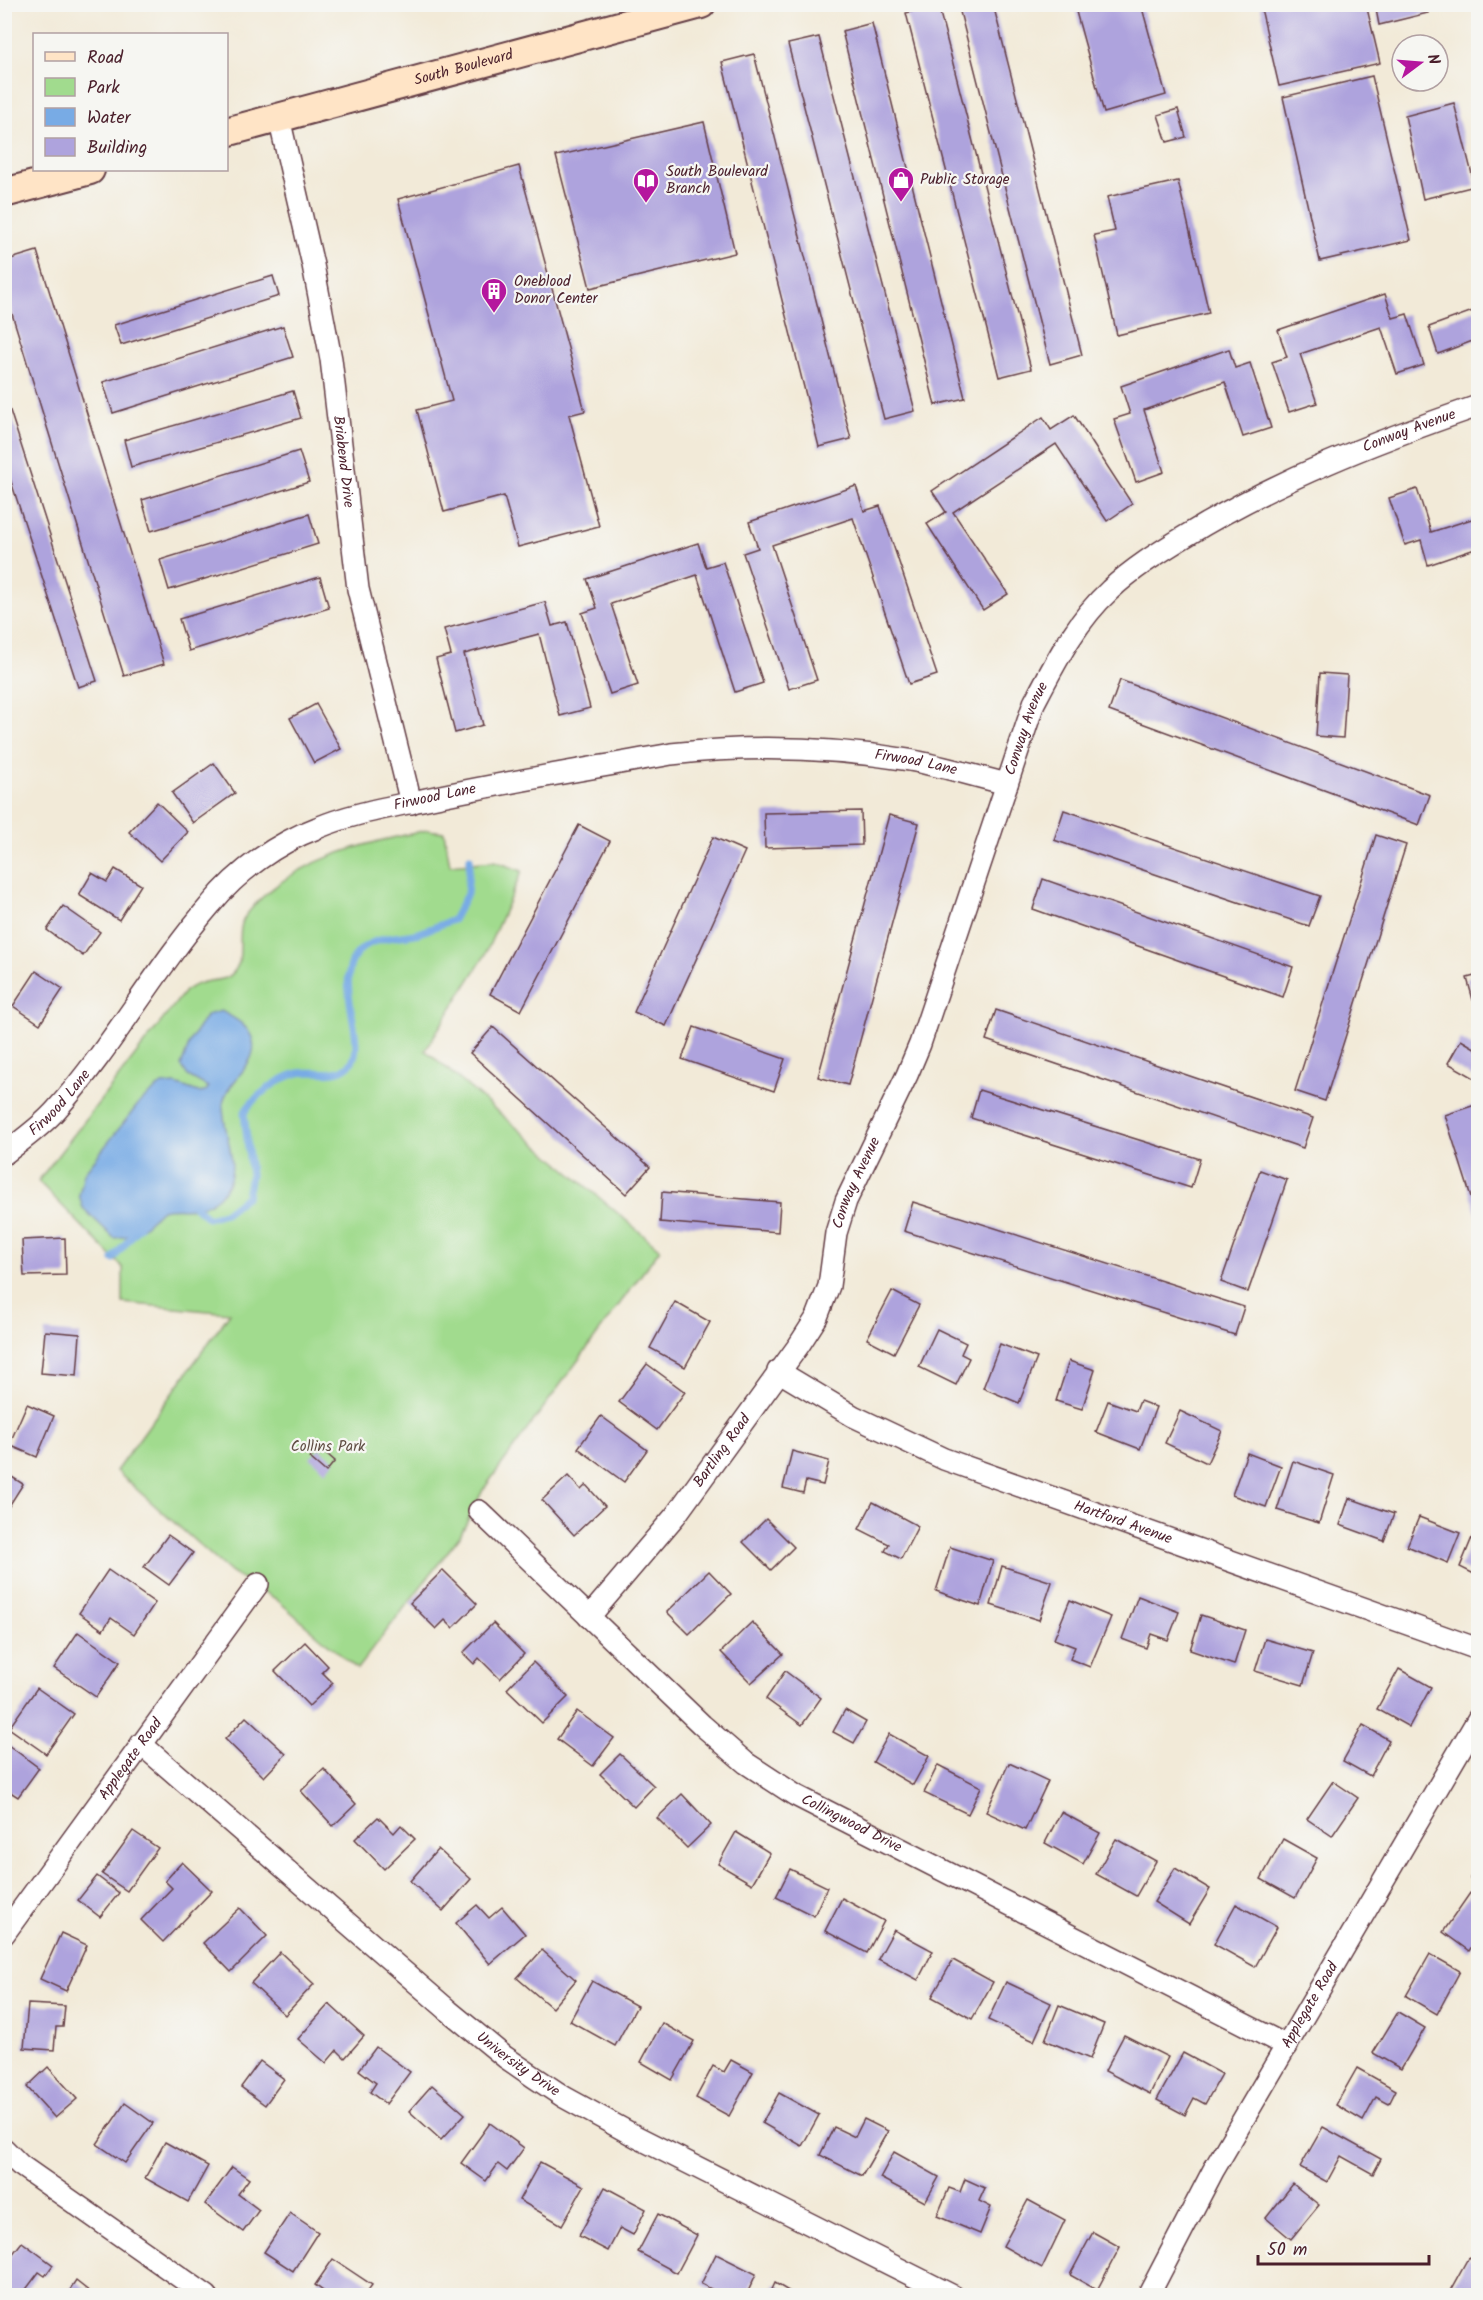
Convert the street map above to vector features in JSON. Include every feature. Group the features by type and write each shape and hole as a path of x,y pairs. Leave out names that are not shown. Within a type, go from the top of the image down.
{"main road":[{"name":"South Boulevard","path":"228,131 701,4"},
{"path":"4,193 86,171"}],"street":[{"name":"Briabend Drive","path":"279,118 313,265 331,360 358,589 411,803"},
{"name":"Conway Avenue","path":"831,1271 836,1233 846,1201 907,1076 920,1044 1034,703 1057,659 1085,618 1101,600 1141,564 1240,505 1320,466 1414,428 1479,406"},
{"name":"Firwood Lane","path":"4,1154 37,1129 87,1073 213,901 244,872 278,847 316,828 355,815 411,803 671,754 774,747 844,751 911,760 1007,784"},
{"name":"Bartling Road","path":"589,1617 675,1516 799,1345 817,1317 829,1286 831,1271"},
{"name":"Hartford Avenue","path":"778,1371 853,1416 944,1459 1479,1648"},
{"name":"Collingwood Drive","path":"479,1511 702,1725 747,1762 795,1795 1287,2046"},
{"name":"Applegate Road","path":"4,1934 258,1584"},
{"name":"Applegate Road","path":"1148,2295 1213,2171 1479,1719"},
{"name":"University Drive","path":"141,1744 449,2011 534,2077 564,2097 637,2137 953,2295"},
{"path":"4,2149 20,2164 207,2295"}],"green space":[{"name":"Collins Park","path":"427,830 444,832 450,865 494,861 522,871 484,957 425,1050 660,1249 483,1490 460,1536 357,1669 276,1599 231,1573 116,1471 230,1313 123,1303 123,1268 38,1181 185,991 199,984 228,977 235,971 240,956 243,921 264,895 306,867 329,857 378,841"}],"water":[{"path":"221,1011 240,1023 251,1035 253,1041 251,1058 229,1090 223,1106 231,1154 231,1177 218,1197 210,1203 190,1209 162,1210 135,1233 114,1238 83,1208 79,1195 84,1173 140,1102 161,1085 176,1084 201,1093 207,1090 208,1087 188,1076 181,1066 191,1039 207,1015"}],"building":[{"path":"958,4 993,4 1082,355 1050,364"},
{"path":"1089,4 1141,4 1166,95 1104,113 1075,8"},
{"path":"1260,4 1366,4 1380,63 1279,86"},
{"path":"1375,4 1426,4 1428,13 1379,25"},
{"path":"938,5 1031,369 999,377 906,13"},
{"path":"872,23 965,398 935,405 842,31"},
{"path":"819,37 915,411 884,419 788,44"},
{"path":"754,54 851,439 819,447 722,62"},
{"path":"1372,76 1411,240 1320,261 1283,97"},
{"path":"1454,103 1475,186 1423,199 1405,116"},
{"path":"1178,109 1186,137 1167,142 1158,115"},
{"name":"South Boulevard Branch","path":"704,122 735,253 590,288 556,156"},
{"name":"Oneblood Donor Center","path":"519,166 585,411 569,415 599,526 518,547 504,496 444,512 417,410 452,401 398,199"},
{"path":"1178,181 1209,313 1117,335 1094,235 1115,231 1107,197"},
{"path":"37,251 164,664 124,676 4,288 4,261"},
{"path":"273,276 279,296 121,345 114,325"},
{"path":"1385,294 1393,318 1407,314 1424,365 1397,374 1381,327 1300,354 1317,403 1289,412 1272,362 1287,357 1278,330"},
{"path":"1478,309 1478,339 1438,354 1429,327"},
{"path":"283,326 293,357 113,413 103,382"},
{"path":"1229,349 1235,368 1250,363 1271,428 1243,437 1225,382 1144,410 1164,472 1136,482 1114,419 1130,414 1121,386"},
{"path":"293,391 301,418 131,467 124,440"},
{"path":"4,392 97,681 78,687 4,460"},
{"path":"1074,415 1132,504 1107,521 1056,444 953,512 1008,594 983,610 927,524 946,512 932,491 1043,417 1051,430"},
{"path":"299,451 309,482 151,531 142,500"},
{"path":"856,486 864,511 880,506 937,675 909,684 853,518 772,545 817,680 789,689 743,553 758,548 749,522"},
{"path":"1417,489 1431,532 1478,517 1478,548 1428,565 1421,540 1405,545 1389,498"},
{"path":"309,514 318,544 169,590 160,560"},
{"path":"698,543 706,567 723,562 763,683 735,692 697,575 611,604 638,685 610,694 582,613 597,608 587,579"},
{"path":"320,577 329,608 189,651 179,619"},
{"path":"545,602 552,626 567,622 590,708 560,716 539,634 464,654 483,725 455,733 436,659 451,655 444,629"},
{"path":"1320,673 1347,675 1343,738 1316,736"},
{"path":"1120,680 1430,795 1419,825 1109,711"},
{"path":"316,704 341,749 314,763 290,718"},
{"path":"214,763 235,793 193,823 172,793"},
{"path":"157,802 188,832 160,861 129,832"},
{"path":"1064,810 1320,896 1309,926 1054,840"},
{"path":"861,811 862,845 765,848 764,813"},
{"path":"889,815 919,823 848,1085 818,1077"},
{"path":"579,825 610,841 521,1011 490,994"},
{"path":"1376,835 1406,845 1325,1101 1295,1091"},
{"path":"713,837 745,851 666,1026 634,1012"},
{"path":"115,869 141,885 119,920 79,895 92,873 107,882"},
{"path":"1043,879 1293,967 1283,997 1033,909"},
{"path":"63,906 100,932 83,956 47,930"},
{"path":"36,971 63,989 40,1024 13,1006"},
{"path":"1478,975 1478,999 1473,1000 1467,978"},
{"path":"996,1010 1313,1118 1303,1148 986,1040"},
{"path":"493,1027 650,1167 626,1194 470,1053"},
{"path":"694,1027 785,1059 774,1091 682,1059"},
{"path":"1461,1040 1478,1050 1476,1079 1448,1063"},
{"path":"979,1090 1200,1159 1191,1188 971,1118"},
{"path":"1478,1104 1478,1219 1445,1115"},
{"path":"1260,1170 1287,1180 1248,1292 1221,1282"},
{"path":"662,1192 780,1202 778,1232 660,1222"},
{"path":"913,1202 1244,1307 1235,1335 904,1231"},
{"path":"65,1238 66,1275 24,1276 22,1240"},
{"path":"892,1291 919,1305 894,1353 867,1339"},
{"path":"675,1302 710,1322 685,1367 650,1348"},
{"path":"937,1329 966,1343 961,1354 969,1358 956,1385 919,1367"},
{"path":"45,1331 80,1334 77,1376 41,1373"},
{"path":"1000,1344 1037,1358 1019,1403 983,1388"},
{"path":"1069,1361 1095,1370 1082,1409 1056,1401"},
{"path":"647,1364 685,1392 657,1430 619,1402"},
{"path":"1108,1401 1136,1411 1140,1401 1156,1407 1140,1449 1096,1432"},
{"path":"27,1404 54,1416 37,1457 9,1445"},
{"path":"1180,1411 1222,1431 1207,1463 1165,1443"},
{"path":"601,1416 647,1450 624,1482 578,1448"},
{"path":"320,1448 335,1461 326,1472 310,1458"},
{"path":"792,1451 829,1461 823,1485 806,1481 803,1493 783,1488"},
{"path":"1247,1453 1281,1466 1266,1507 1232,1495"},
{"path":"1293,1461 1334,1475 1319,1523 1277,1510"},
{"path":"4,1472 23,1484 4,1514"},
{"path":"568,1476 581,1490 586,1485 605,1506 574,1535 542,1500"},
{"path":"1349,1498 1394,1514 1384,1541 1340,1525"},
{"path":"873,1502 918,1526 901,1559 885,1551 889,1544 859,1529"},
{"path":"1419,1517 1460,1533 1448,1563 1407,1546"},
{"path":"766,1519 794,1547 771,1570 743,1542"},
{"path":"1478,1523 1478,1576 1460,1567"},
{"path":"168,1535 193,1553 169,1585 144,1567"},
{"path":"950,1547 993,1561 980,1606 936,1591"},
{"path":"1002,1566 1052,1582 1039,1620 991,1605"},
{"path":"108,1570 155,1603 134,1634 111,1618 103,1630 79,1613"},
{"path":"443,1570 477,1604 453,1628 445,1620 436,1629 410,1603"},
{"path":"709,1571 731,1594 689,1634 667,1612"},
{"path":"1138,1596 1179,1612 1168,1640 1151,1634 1146,1648 1122,1639"},
{"path":"1070,1600 1111,1617 1090,1667 1070,1659 1075,1647 1054,1639"},
{"path":"1201,1615 1245,1630 1234,1665 1190,1650"},
{"path":"752,1622 783,1654 751,1683 721,1652"},
{"path":"493,1623 524,1654 500,1679 479,1658 474,1664 463,1653"},
{"path":"78,1632 120,1662 96,1697 54,1668"},
{"path":"1265,1639 1313,1653 1303,1685 1255,1671"},
{"path":"305,1642 328,1666 322,1672 333,1683 309,1706 275,1671"},
{"path":"533,1662 568,1697 542,1723 507,1689"},
{"path":"1399,1669 1431,1687 1409,1727 1377,1709"},
{"path":"785,1671 821,1698 802,1725 766,1699"},
{"path":"37,1688 74,1714 46,1754 9,1728"},
{"path":"845,1710 866,1722 854,1743 833,1732"},
{"path":"577,1711 614,1738 593,1766 557,1739"},
{"path":"246,1717 286,1754 264,1777 225,1739"},
{"path":"1363,1725 1389,1740 1370,1776 1343,1761"},
{"path":"889,1734 929,1756 913,1785 873,1762"},
{"path":"4,1742 39,1768 18,1797 4,1788"},
{"path":"620,1754 654,1786 634,1807 600,1774"},
{"path":"1009,1763 1048,1781 1025,1830 986,1812"},
{"path":"938,1765 981,1787 968,1814 924,1793"},
{"path":"324,1769 356,1804 333,1826 301,1791"},
{"path":"1333,1781 1358,1798 1332,1836 1307,1819"},
{"path":"682,1794 711,1825 687,1848 657,1818"},
{"path":"1061,1812 1100,1833 1083,1864 1045,1843"},
{"path":"378,1817 394,1833 401,1825 415,1839 384,1869 355,1839"},
{"path":"133,1831 158,1848 127,1891 102,1874"},
{"path":"736,1832 770,1853 752,1884 718,1864"},
{"path":"1116,1839 1156,1861 1136,1896 1096,1874"},
{"path":"1283,1839 1317,1858 1295,1898 1261,1879"},
{"path":"438,1849 471,1879 443,1911 410,1881"},
{"path":"182,1862 212,1891 163,1942 141,1920 172,1888 165,1881"},
{"path":"1478,1862 1478,1883 1470,1878"},
{"path":"1175,1868 1210,1889 1189,1924 1154,1902"},
{"path":"790,1869 827,1887 814,1916 776,1897"},
{"path":"97,1876 119,1893 100,1917 78,1900"},
{"path":"1470,1893 1478,1899 1478,1937 1469,1951 1443,1932"},
{"path":"842,1898 884,1921 867,1953 825,1931"},
{"path":"1236,1904 1277,1927 1255,1967 1214,1944"},
{"path":"477,1905 489,1918 502,1907 525,1934 490,1964 456,1923"},
{"path":"240,1908 267,1936 231,1972 203,1943"},
{"path":"894,1930 933,1951 918,1980 878,1959"},
{"path":"61,1933 87,1945 66,1991 40,1979"},
{"path":"542,1950 576,1980 552,2008 517,1978"},
{"path":"280,1952 314,1984 285,2015 251,1983"},
{"path":"1430,1954 1460,1971 1437,2014 1406,1996"},
{"path":"953,1960 993,1982 972,2019 932,1997"},
{"path":"592,1981 637,2006 615,2046 570,2021"},
{"path":"1006,1982 1051,2003 1034,2041 988,2020"},
{"path":"28,2004 65,2006 63,2027 56,2027 54,2050 24,2048"},
{"path":"329,2004 364,2036 345,2058 337,2050 326,2063 298,2039"},
{"path":"1059,2005 1104,2024 1090,2059 1045,2040"},
{"path":"1398,2012 1425,2028 1401,2069 1373,2053"},
{"path":"662,2023 694,2041 672,2080 641,2062"},
{"path":"1124,2035 1168,2057 1150,2094 1105,2071"},
{"path":"376,2047 410,2072 386,2104 370,2092 376,2083 359,2070"},
{"path":"1183,2053 1222,2074 1205,2104 1194,2098 1185,2115 1157,2100"},
{"path":"731,2060 753,2072 729,2116 696,2098 713,2066 724,2072"},
{"path":"260,2061 284,2079 265,2105 241,2087"},
{"path":"48,2067 77,2099 55,2118 27,2087"},
{"path":"1357,2068 1396,2090 1389,2104 1376,2097 1363,2121 1336,2105"},
{"path":"432,2085 465,2114 441,2140 409,2111"},
{"path":"779,2093 819,2115 802,2146 762,2123"},
{"path":"125,2103 153,2123 125,2163 97,2144"},
{"path":"864,2119 888,2131 862,2176 820,2155 834,2127 855,2137"},
{"path":"490,2123 524,2148 507,2171 498,2164 486,2181 461,2163"},
{"path":"1323,2127 1381,2159 1373,2174 1341,2156 1327,2182 1300,2167"},
{"path":"165,2142 208,2166 188,2202 145,2178"},
{"path":"894,2152 939,2177 925,2202 880,2178"},
{"path":"540,2162 584,2186 562,2225 519,2200"},
{"path":"232,2167 249,2179 238,2194 259,2210 243,2232 205,2204"},
{"path":"965,2179 985,2188 979,2201 991,2207 980,2234 937,2216 949,2188 960,2192"},
{"path":"1293,2184 1319,2205 1291,2239 1266,2218"},
{"path":"605,2187 646,2209 633,2235 620,2228 608,2251 579,2236"},
{"path":"1028,2200 1065,2220 1042,2268 1003,2246"},
{"path":"290,2213 318,2232 293,2271 264,2252"},
{"path":"658,2214 697,2235 677,2273 638,2252"},
{"path":"1093,2232 1120,2247 1097,2290 1070,2275"},
{"path":"22,2242 53,2265 45,2276 39,2272 21,2296 8,2296 4,2293 4,2265"},
{"path":"716,2254 756,2274 746,2296 725,2296 701,2284"},
{"path":"1468,2258 1478,2264 1478,2296 1447,2296"},
{"path":"333,2259 372,2285 364,2296 330,2296 315,2285"},
{"path":"76,2281 95,2296 66,2296"},
{"path":"775,2283 797,2296 769,2296"}],"waterway":[{"path":"192,1204 208,1218 225,1213 247,1196 251,1175 244,1113 260,1094 292,1075 305,1072 331,1072 348,1066 355,1056 356,1042 348,988 349,971 355,956 375,941 419,933 453,920 467,894 470,858"},
{"path":"113,1259 139,1227"}],"place":[{"name":"Public Storage","path":"901,203"},
{"name":"South Boulevard Branch","path":"646,204"},
{"name":"Oneblood Donor Center","path":"494,314"}]}
